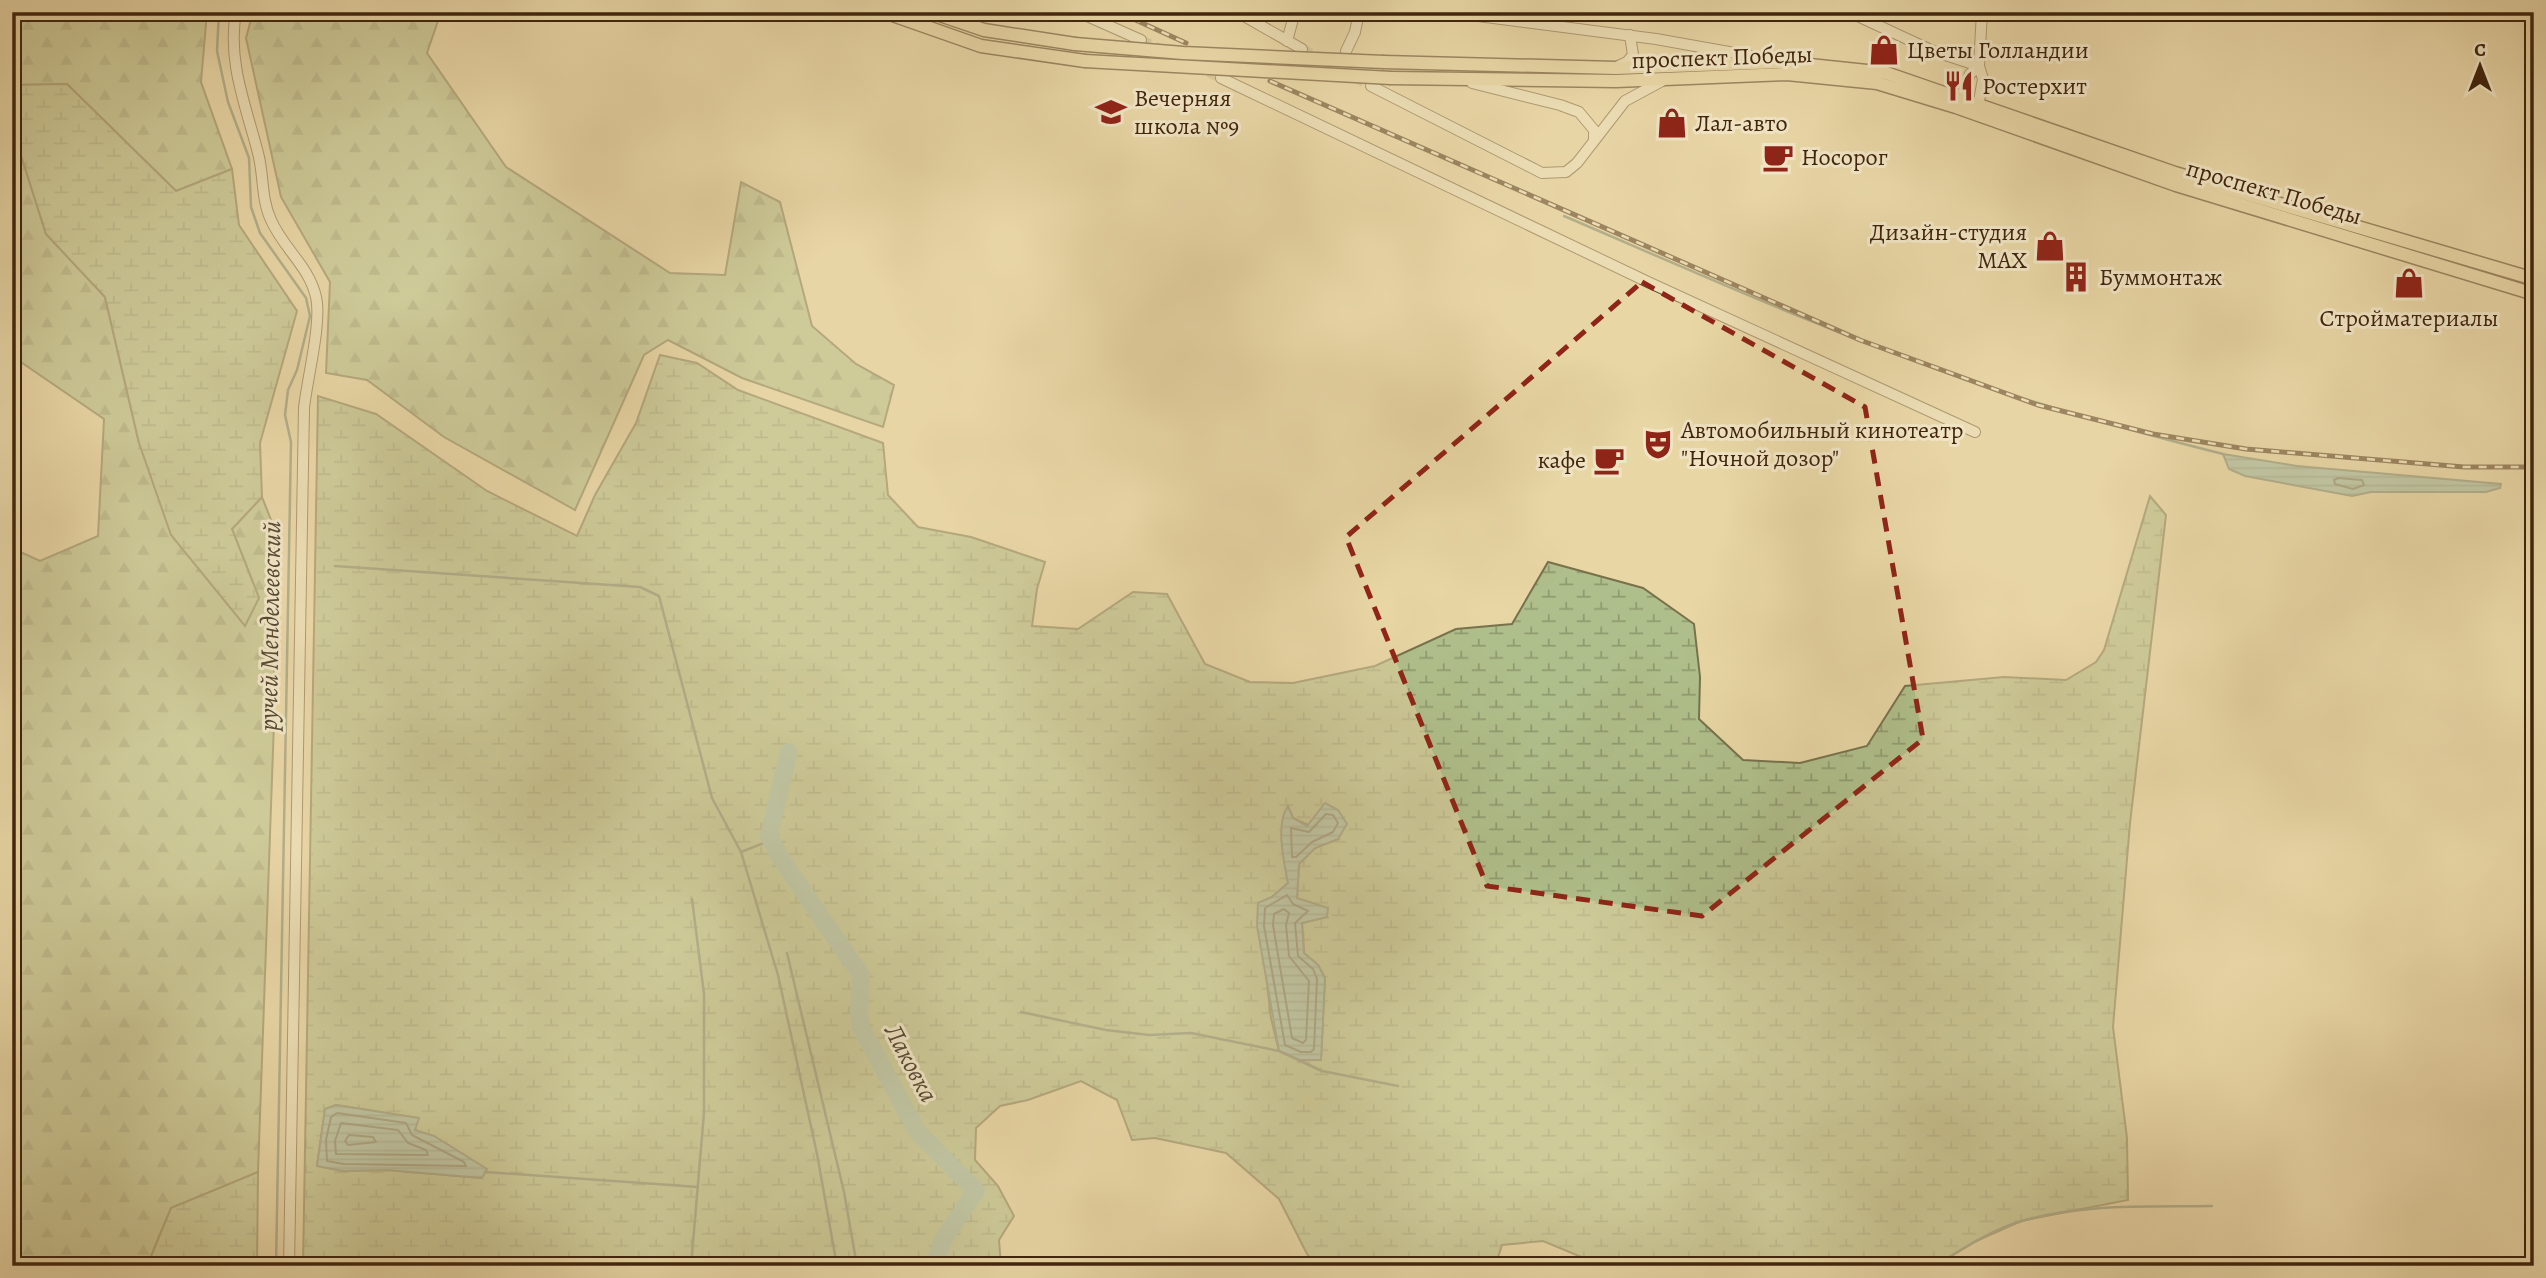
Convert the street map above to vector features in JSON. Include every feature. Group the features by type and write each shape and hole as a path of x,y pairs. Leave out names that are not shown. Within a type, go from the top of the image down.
{"main road":[{"name":"проспект Победы","path":"884,12 981,46 1085,61 1463,81 1666,80 1819,75 1877,83 1959,102"},
{"name":"проспект Победы","path":"930,12 995,32 1075,44 1183,53 1616,68 1781,62 1886,74 2176,186 2534,294"},
{"name":"проспект Победы","path":"1978,109 2175,173 2534,279"}],"street":[{"path":"236,12 232,32 236,74 259,155 265,204 272,222 312,282 318,312 304,408 289,1266"},
{"path":"1077,12 1141,40"},
{"path":"1237,12 1302,49"},
{"path":"1287,41 1295,12"},
{"path":"1346,51 1355,32 1359,12"},
{"name":"проспект Победы","path":"1447,12 1630,36 1781,62"},
{"path":"1849,12 1933,51 1979,66"},
{"path":"1978,109 1983,79 1979,66 1982,12"},
{"path":"1616,68 1633,55 1630,36"},
{"path":"1959,102 1970,74 1979,66"},
{"path":"1221,78 1648,282 1975,432"},
{"path":"1371,86 1542,173 1566,172 1577,163 1632,95 1666,80"},
{"path":"1463,81 1579,112 1594,130 1594,139"}],"highlighted area":[{"path":"1642,282 1865,407 1923,739 1702,916 1487,886 1346,537"}],"green space":[{"path":"12,12 207,12 201,82 232,169 176,191 67,84 12,85"},
{"path":"253,12 441,12 427,53 506,167 670,273 725,275 741,182 780,202 812,326 856,364 894,385 883,427 742,378 668,340 644,355 575,510 444,437 367,380 326,373 330,282 281,197 246,38"},
{"path":"67,84 176,191 232,169 239,225 297,311 260,443 262,497 232,529 259,598 245,626 171,535 139,443 105,297 46,234 12,127 12,85"},
{"path":"12,127 46,234 105,297 139,443 259,598 232,529 262,497 275,530 274,722 258,1172 171,1208 147,1266 12,1266 12,548 40,561 98,536 104,419 12,356"},
{"path":"660,355 697,363 738,390 883,443 888,495 918,527 971,537 1045,562 1037,589 1032,626 1078,629 1133,592 1167,594 1205,664 1250,682 1293,683 1375,666 1456,629 1512,624 1548,562 1643,588 1694,624 1700,677 1699,719 1743,760 1800,763 1867,746 1905,686 2004,677 2066,680 2096,662 2104,650 2150,496 2166,515 2130,823 2113,1027 2127,1138 2128,1200 2021,1221 1974,1242 1935,1266 1603,1266 1543,1241 1502,1245 1495,1266 1317,1266 1307,1254 1279,1199 1226,1153 1155,1138 1132,1140 1117,1100 1081,1081 1028,1100 1000,1106 976,1128 975,1160 998,1186 1014,1216 999,1240 1001,1266 303,1266 318,396 376,414 487,491 577,536 595,495 636,423","holes":["1288,807 1293,818 1338,839 1315,848 1299,864 1297,899 1327,917 1302,923 1304,953 1318,965 1325,978 1321,1060 1279,1051 1271,1018 1258,904 1272,897 1288,883 1283,833","336,1105 418,1118 415,1130 451,1147 481,1178 387,1170 343,1171 317,1166 325,1109"]},
{"path":"258,1172 257,1266 147,1266 171,1208"}],"water":[{"path":"2223,454 2297,466 2501,484 2500,488 2486,492 2371,492 2352,496 2245,476 2229,469"},
{"path":"1325,803 1338,810 1347,824 1338,839 1315,848 1299,864 1297,898 1328,908 1327,917 1302,923 1304,953 1318,965 1325,978 1321,1060 1300,1060 1279,1051 1257,926 1258,903 1272,897 1288,883 1281,833 1288,806 1293,818 1307,826"},
{"path":"336,1105 419,1118 415,1130 434,1136 487,1169 482,1178 387,1170 343,1171 317,1166 325,1109"}],"waterway":[{"name":"ручей Менделеевский","path":"219,12 217,51 228,102 249,158 251,207 260,233 306,298 310,316 297,370 288,390 285,415 291,442 276,1266"},
{"path":"1564,216 1774,306 1934,368 2017,397 2223,454"},
{"path":"335,566 640,587 659,596 712,798 741,852 778,975 817,1154 837,1266"},
{"name":"Лаковка","path":"789,752 769,836 780,857 861,975 859,1016 862,1029 917,1131 976,1191 943,1240 934,1266"},
{"path":"741,852 771,840"},
{"path":"691,1266 704,1113 704,994 692,899"},
{"path":"787,953 844,1192 857,1266"},
{"path":"1021,1012 1106,1030 1149,1035 1191,1033 1279,1051 1322,1071 1398,1086"},
{"path":"485,1172 698,1187"},
{"path":"1935,1266 1999,1229 2045,1215 2116,1207 2212,1206"}],"tunnel":[{"path":"1141,40 1221,78"},
{"path":"1302,49 1371,86"}],"railway":[{"path":"1118,12 1186,43"},
{"path":"1270,81 1860,340 2038,405 2153,434 2246,449 2464,467 2534,467"}],"place":[{"name":"Цветы Голландии","path":"1884,50"},
{"name":"Ростерхит","path":"1959,86"},
{"name":"Вечерняя школа №9","path":"1111,112"},
{"name":"Лал-авто","path":"1672,123"},
{"name":"Носорог","path":"1778,157"},
{"name":"Дизайн-студия МAX","path":"2050,246"},
{"name":"Буммонтаж","path":"2076,277"},
{"name":"Стройматериалы","path":"2409,283"},
{"name":"Автомобильный кинотеатр \"Ночной дозор\"","path":"1658,444"},
{"name":"кафе","path":"1609,460"}]}
